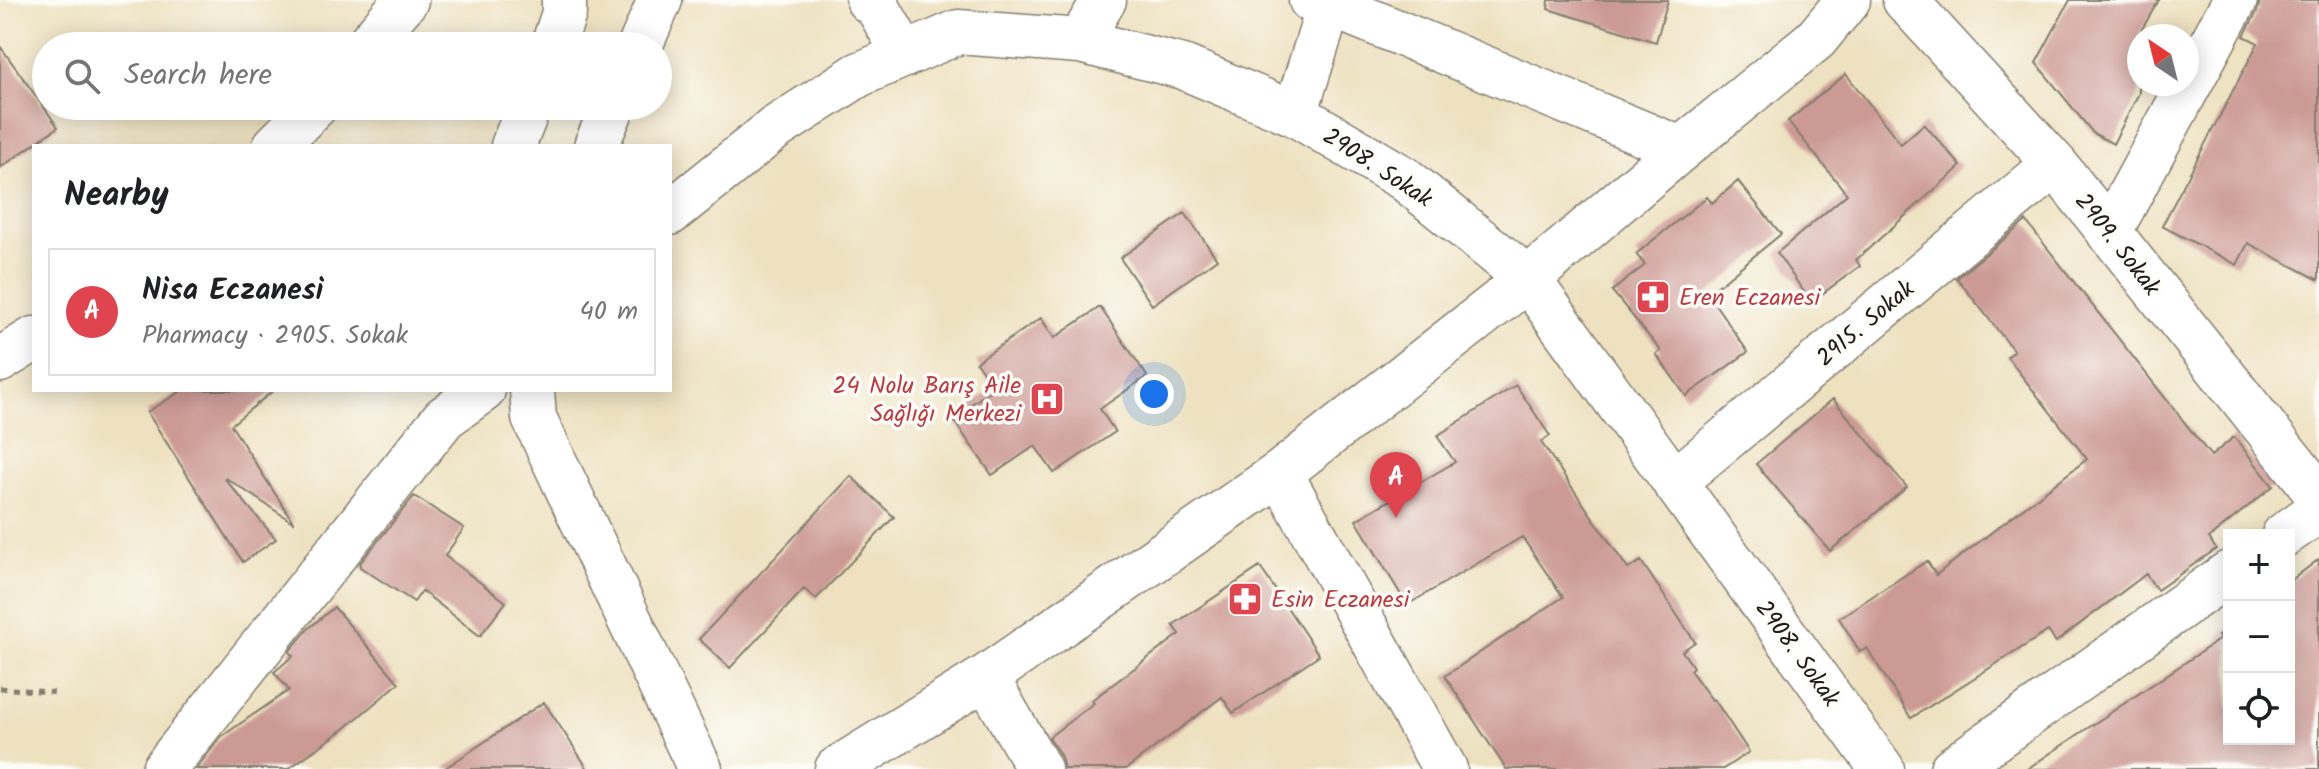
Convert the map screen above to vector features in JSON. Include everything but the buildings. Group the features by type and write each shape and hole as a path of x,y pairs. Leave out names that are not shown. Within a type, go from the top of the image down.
{"street":[{"path":"379,32 406,0"},
{"path":"558,32 564,13 564,0"},
{"path":"646,32 660,0"},
{"path":"868,0 878,8 905,55"},
{"path":"1080,41 1104,0"},
{"path":"837,769 986,677 1280,473 1528,279 1816,39 1848,0"},
{"name":"2909. Sokak","path":"1905,0 2055,164 2316,487"},
{"path":"2109,233 2235,0"},
{"path":"1295,114 1324,1 1681,149"},
{"name":"2908. Sokak","path":"672,211 774,129 858,75 905,55 962,16 1183,67 1295,114 1405,179 1528,279 1882,769"},
{"path":"277,144 301,120"},
{"path":"514,144 523,120"},
{"path":"597,144 607,120"},
{"name":"2915. Sokak","path":"1674,482 2055,164"},
{"path":"0,360 32,340"},
{"path":"164,769 444,418 480,392"},
{"path":"532,392 534,418 700,769"},
{"path":"1280,473 1445,769"},
{"path":"2288,529 2316,487"},
{"path":"1952,769 2223,577"},
{"path":"986,677 1039,769"}],"path":[{"path":"0,688 58,693"}],"place":[{"name":"Eren Eczanesi","path":"1653,297"},
{"name":"24 Nolu Barış Aile Sağlığı Merkezi","path":"1047,399"},
{"name":"Nisa Eczanesi","path":"1396,518"},
{"name":"Esin Eczanesi","path":"1245,599"}]}
